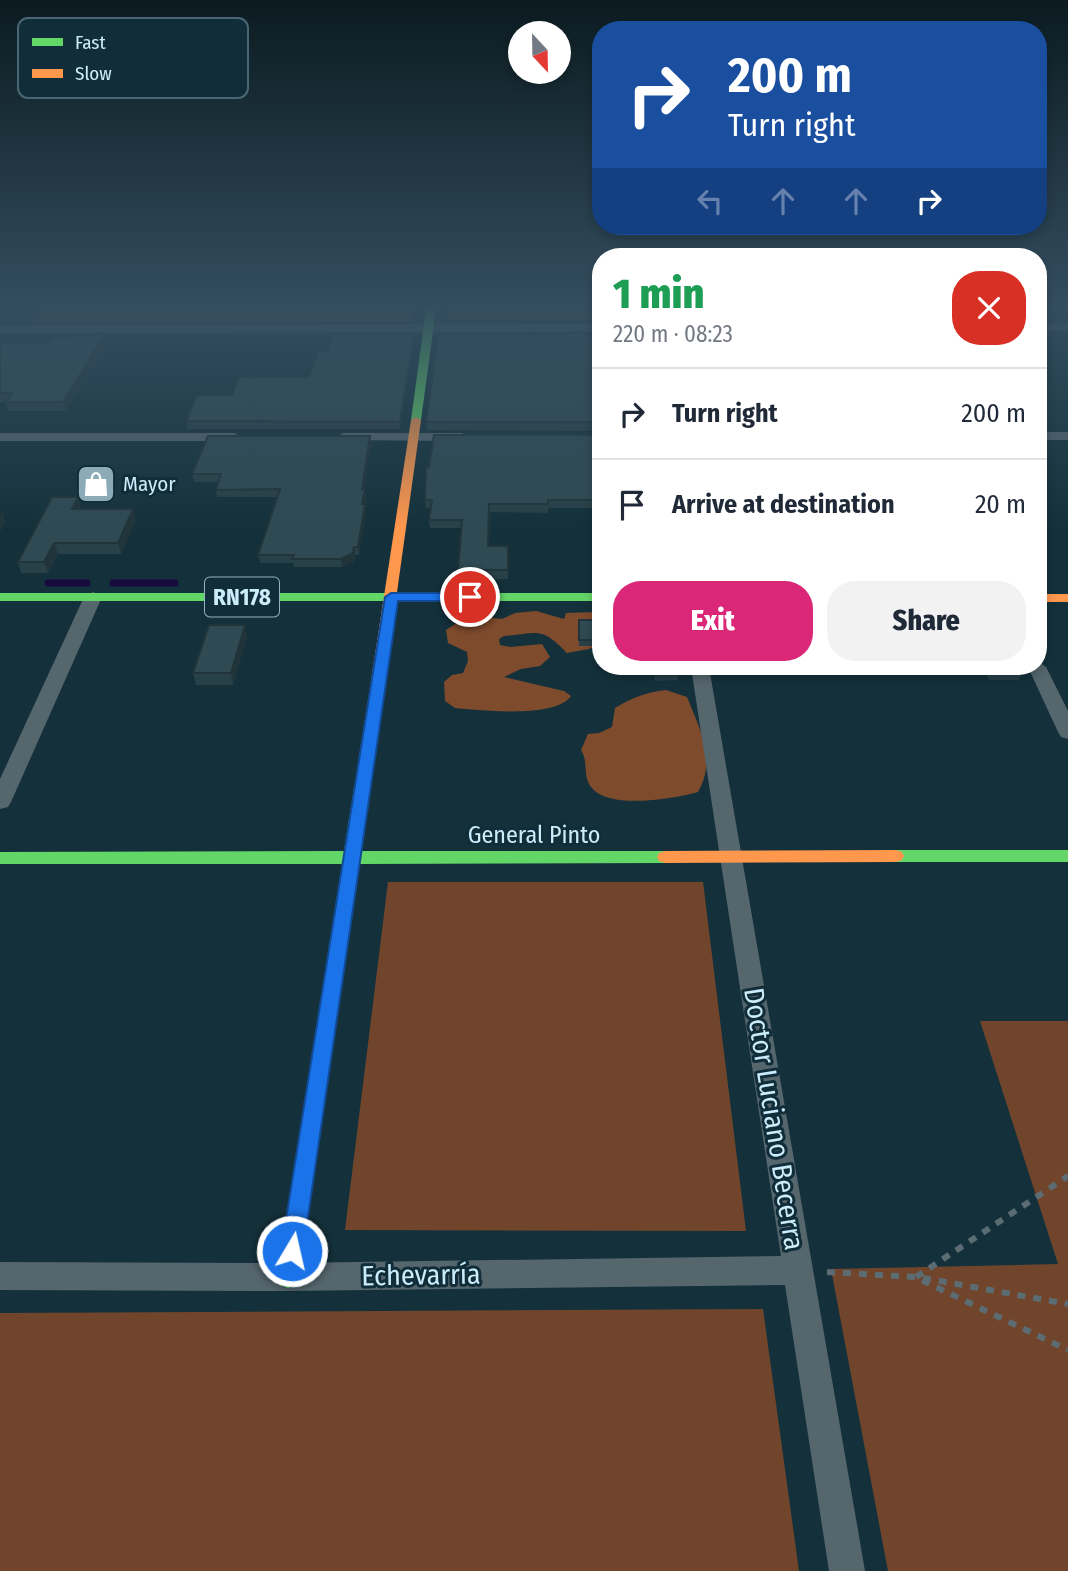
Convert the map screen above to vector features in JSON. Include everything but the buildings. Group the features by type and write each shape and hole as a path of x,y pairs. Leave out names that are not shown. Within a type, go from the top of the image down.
{"street":[{"path":"288,1277 391,597 420,382"},
{"path":"1047,436 1068,436"},
{"path":"0,437 247,437"},
{"path":"329,437 479,437"},
{"name":"RN178","path":"0,597 592,597"},
{"path":"0,802 93,597"},
{"path":"1047,598 1068,598"},
{"name":"Doctor Luciano Becerra","path":"701,675 847,1571"},
{"path":"1041,675 1068,732"},
{"name":"General Pinto","path":"0,858 1068,856"},
{"name":"Echevarría","path":"0,1276 288,1277 799,1270"}],"path":[{"path":"915,1277 1068,1176"},
{"path":"799,1270 915,1277 1068,1304"},
{"path":"915,1277 1068,1350"}],"shaded area":[{"path":"536,611 564,619 566,613 592,612 592,647 589,649 567,653 539,633 504,636 499,639 500,645 510,647 542,644 550,657 540,666 521,669 504,677 564,691 571,696 550,708 517,711 455,708 445,701 444,682 452,675 463,673 468,661 467,652 448,643 446,630 460,621 486,617 502,619 515,613"},
{"path":"666,690 687,697 701,733 706,768 698,792 642,801 626,801 599,794 588,782 581,750 588,734 599,733 612,727 615,708 621,704 633,698"},
{"path":"388,882 703,882 746,1231 345,1230"},
{"path":"980,1021 1068,1021 1068,1571 888,1571 831,1269 1058,1264"},
{"path":"763,1309 799,1571 0,1571 0,1313"}],"waterway":[{"path":"48,583 87,583"},
{"path":"113,583 175,583"}],"traffic: fast":[{"path":"416,420 421,382"},
{"path":"0,597 592,597"},
{"path":"288,1277 374,707"},
{"path":"896,856 1068,856"},
{"path":"0,858 665,857"}],"traffic: slow":[{"path":"374,707 416,420"},
{"path":"1047,598 1068,598"},
{"path":"665,857 896,856"}],"place":[{"name":"Mayor","path":"96,484"}],"route":[{"path":"292,1251 391,597 470,597"}]}
